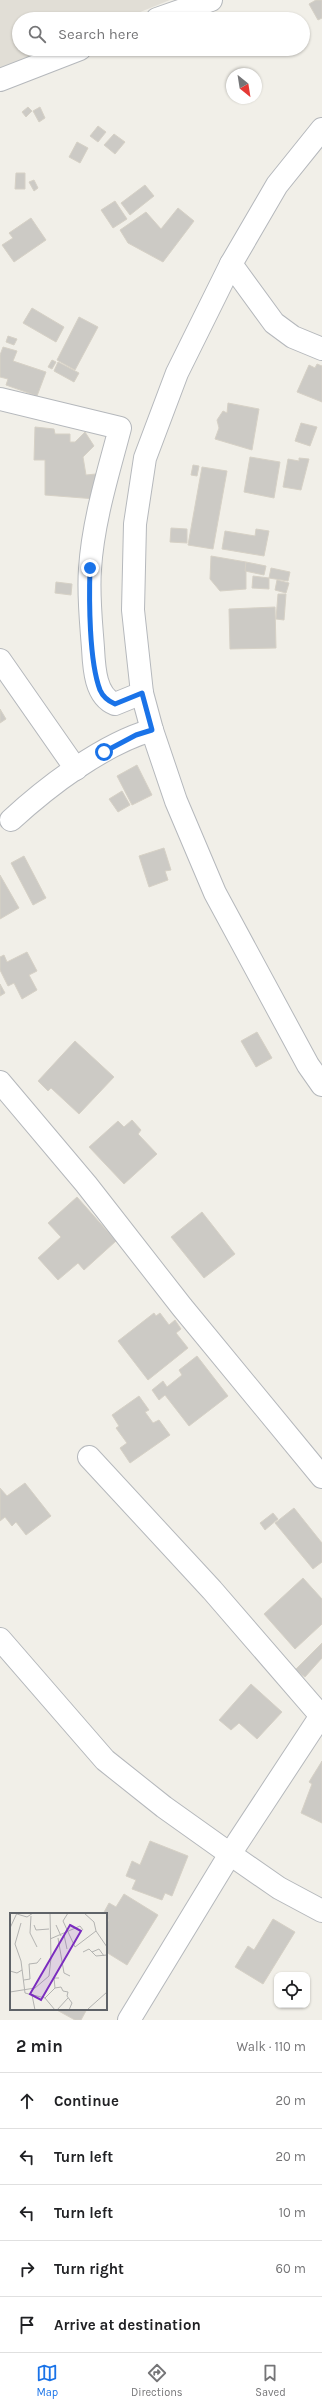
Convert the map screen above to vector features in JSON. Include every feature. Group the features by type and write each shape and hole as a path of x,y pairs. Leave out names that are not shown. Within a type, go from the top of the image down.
{"street":[{"path":"177,12 211,0"},
{"path":"0,80 62,56"},
{"path":"322,129 277,185 231,264 177,373 145,458 135,524 133,610 142,693 152,730 176,801 215,893 308,1065 322,1085"},
{"path":"231,264 274,322 294,337 322,349"},
{"path":"0,399 120,428 153,438"},
{"path":"120,428 95,530 90,568 89,601 94,665 100,690 107,701 115,704 142,693"},
{"path":"0,660 76,769"},
{"path":"11,820 40,794 76,769 136,735 152,730"},
{"path":"0,1082 86,1184 182,1307 322,1477"},
{"path":"89,1457 212,1590 321,1715 230,1854 129,2020"},
{"path":"0,1639 105,1760 158,1802 230,1854 279,1888 322,1911"}],"shaded area":[{"path":"0,0 170,0 140,12 12,12 12,56 30,56 0,68"}],"building":[{"path":"316,0 322,0 322,18 318,20 309,4"},
{"path":"28,107 32,111 26,117 22,112"},
{"path":"40,107 45,118 39,122 33,111"},
{"path":"98,126 106,132 98,142 90,136"},
{"path":"114,134 125,142 115,154 104,145"},
{"path":"77,142 88,148 80,163 69,157"},
{"path":"16,173 25,173 25,189 15,189"},
{"path":"34,180 38,188 34,191 29,182"},
{"path":"145,185 154,196 130,215 121,203"},
{"path":"115,201 127,219 113,228 101,210"},
{"path":"178,208 194,221 163,262 128,243 120,230 146,212 161,229"},
{"path":"31,218 46,240 14,262 2,245 13,238 9,233"},
{"path":"32,308 64,327 56,342 23,323"},
{"path":"79,317 98,327 75,370 57,360"},
{"path":"8,336 17,339 14,345 6,342"},
{"path":"3,347 17,351 13,361 46,372 37,396 6,385 8,379 0,377 0,355"},
{"path":"52,360 56,362 52,369 48,367"},
{"path":"58,362 79,373 74,382 54,371"},
{"path":"317,364 322,366 322,402 297,392 309,365 315,368"},
{"path":"228,403 259,409 252,450 215,439 219,428 217,420 223,411 227,413"},
{"path":"301,423 317,427 310,446 295,441"},
{"path":"35,427 54,429 55,434 70,434 70,442 75,442 85,432 94,446 83,457 86,475 96,474 96,499 45,495 45,460 34,460"},
{"path":"250,457 280,462 274,498 244,492"},
{"path":"299,458 309,459 301,490 283,487 288,459 299,461"},
{"path":"193,465 199,466 197,476 191,475"},
{"path":"202,467 227,471 213,549 188,545"},
{"path":"171,528 187,529 187,543 170,542"},
{"path":"256,529 269,531 264,556 222,549 225,531 255,536"},
{"path":"211,556 246,562 246,589 220,591 210,579"},
{"path":"246,562 266,566 264,575 245,571"},
{"path":"271,568 290,572 288,581 269,578"},
{"path":"253,576 269,578 269,589 252,588"},
{"path":"277,580 289,583 286,593 275,590"},
{"path":"56,582 72,584 71,595 55,593"},
{"path":"278,594 286,594 284,620 276,619"},
{"path":"275,607 276,648 230,649 229,609"},
{"path":"0,709 6,719 0,723"},
{"path":"137,765 152,795 132,805 117,776"},
{"path":"122,791 130,805 118,812 109,799"},
{"path":"164,848 171,870 165,871 168,880 149,887 139,856"},
{"path":"24,856 46,898 33,905 11,863"},
{"path":"0,875 19,908 0,919"},
{"path":"27,952 37,971 29,975 37,990 22,999 14,983 8,986 0,970 0,957 4,955 7,962"},
{"path":"0,984 5,993 0,996"},
{"path":"257,1032 272,1058 256,1067 241,1041"},
{"path":"75,1041 114,1077 79,1114 51,1088 48,1091 38,1081"},
{"path":"132,1120 141,1130 138,1134 157,1154 124,1184 89,1147 118,1121 124,1127"},
{"path":"77,1197 116,1241 84,1270 78,1263 58,1280 38,1258 61,1237 48,1223"},
{"path":"202,1212 235,1254 204,1278 171,1237"},
{"path":"154,1313 156,1316 160,1313 169,1325 175,1320 181,1329 176,1333 188,1348 148,1380 118,1341"},
{"path":"197,1356 228,1396 189,1426 165,1395 159,1400 152,1390 163,1381 167,1387 182,1375 179,1370"},
{"path":"139,1396 149,1410 145,1412 153,1423 159,1420 170,1435 130,1463 120,1448 127,1443 116,1428 119,1426 112,1415"},
{"path":"25,1483 51,1516 26,1535 16,1522 12,1526 5,1517 0,1521 0,1488 7,1496"},
{"path":"294,1508 322,1543 322,1562 313,1569 275,1523"},
{"path":"273,1513 278,1519 265,1530 260,1523"},
{"path":"303,1578 322,1599 322,1624 295,1649 264,1614"},
{"path":"322,1643 322,1658 305,1677 295,1670"},
{"path":"251,1684 282,1712 257,1739 239,1723 231,1730 219,1720"},
{"path":"322,1761 322,1823 301,1813 312,1784 309,1782"},
{"path":"150,1841 188,1856 172,1896 165,1893 162,1900 132,1889 136,1880 126,1876 132,1861 140,1865"},
{"path":"124,1894 158,1915 127,1965 107,1953 107,1923 109,1920 107,1919 107,1913 104,1913 109,1903 116,1907"},
{"path":"273,1919 295,1932 263,1984 235,1967 248,1946 254,1950"},
{"path":"57,2010 86,2010 81,2020 75,2020"}],"route":[{"path":"90,568 89,601 94,665 100,690 107,701 115,704 142,693 152,730 136,735 104,752"}]}
